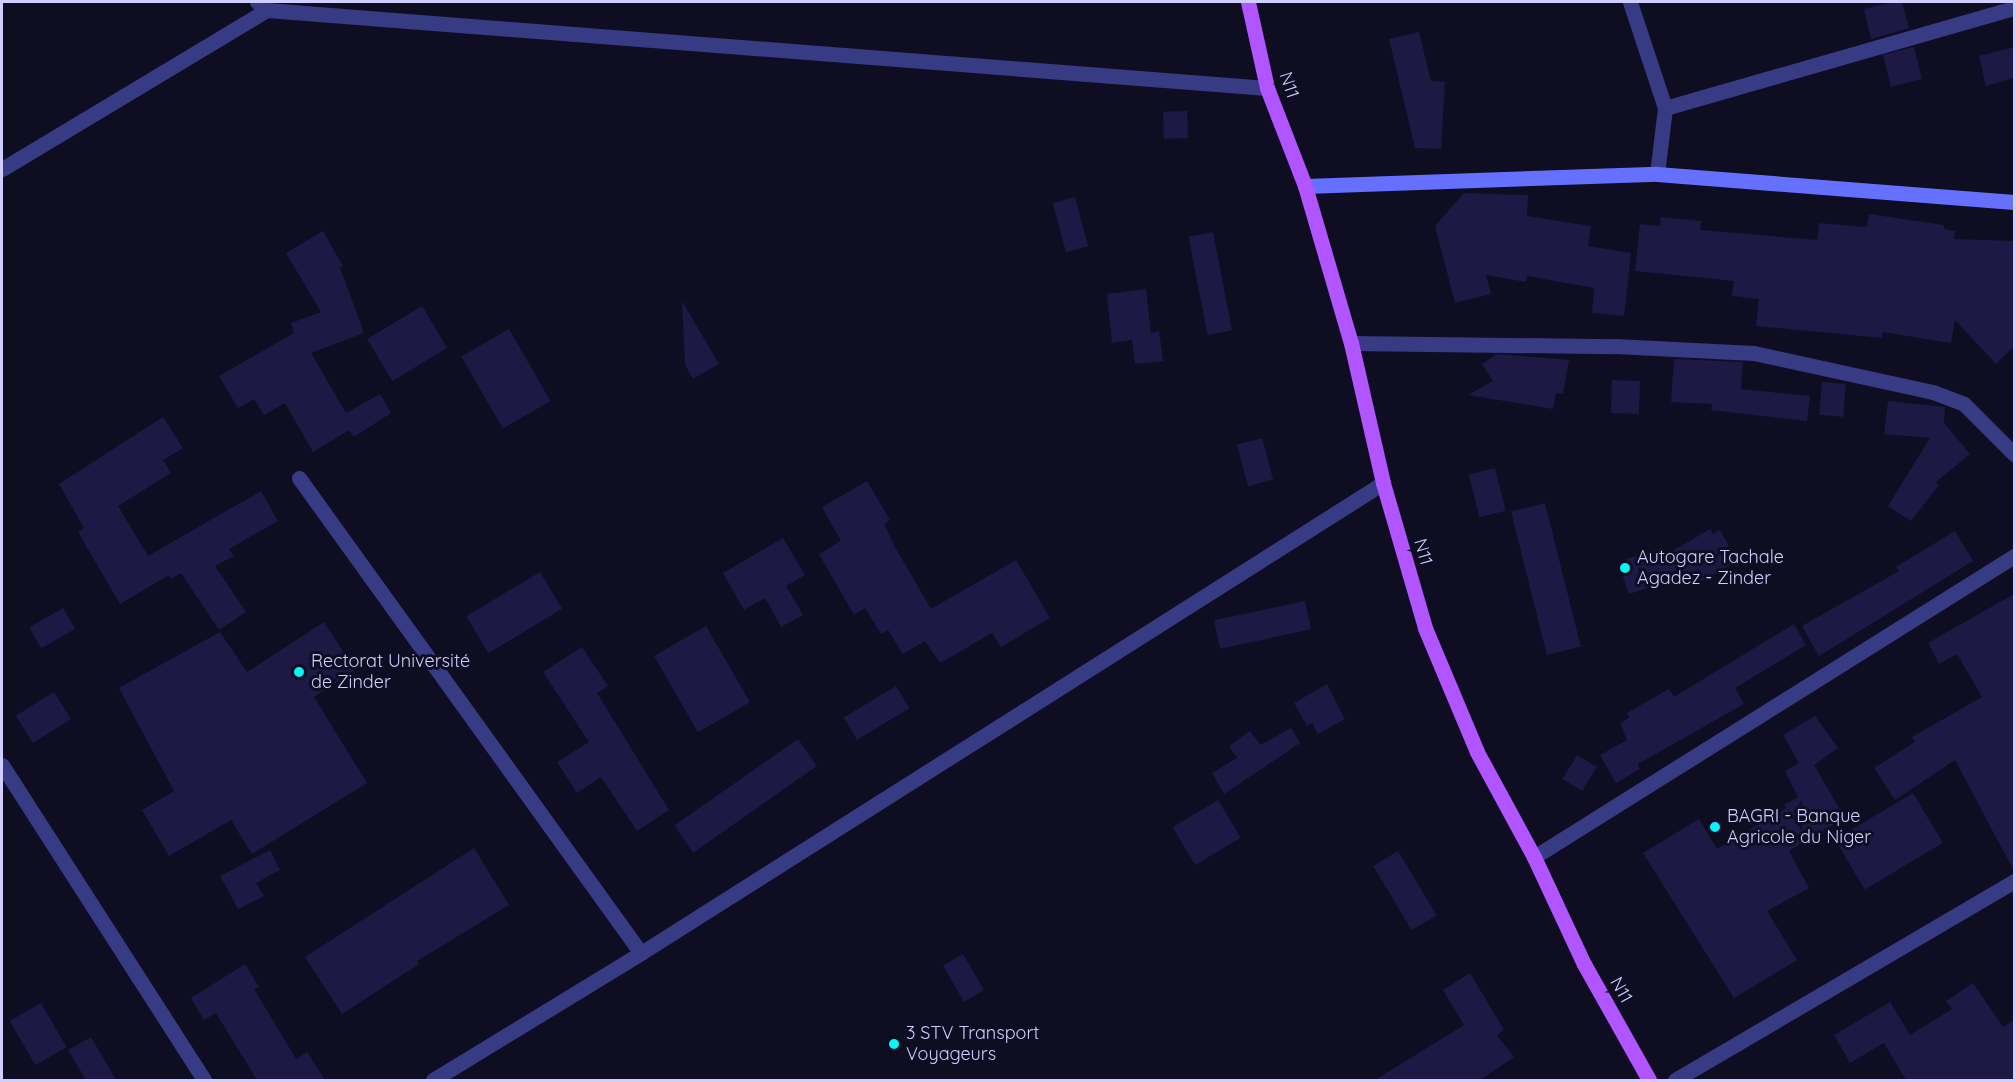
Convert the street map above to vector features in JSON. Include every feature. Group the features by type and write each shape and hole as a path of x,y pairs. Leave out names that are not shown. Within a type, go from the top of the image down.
{"main road":[{"name":"N11","path":"1248,2 1268,88 1305,186 1351,343 1383,483 1434,649 1477,752 1534,857 1584,964 1649,1080"}],"street":[{"path":"1630,2 1665,108 1657,174"},
{"path":"2,169 262,6 1268,88"},
{"path":"1665,108 2014,8"},
{"path":"1305,186 1657,174 2014,202"},
{"path":"1351,343 1615,346 1754,353 1933,392 1965,404 2014,454"},
{"path":"299,478 641,953"},
{"path":"433,1080 641,953 1383,483"},
{"path":"1534,857 2014,556"},
{"path":"2,765 204,1080"},
{"path":"1675,1080 2014,881"}],"building":[{"path":"1902,2 1909,28 1871,39 1864,9"},
{"path":"1419,32 1431,81 1445,82 1441,149 1415,148 1389,39"},
{"path":"1914,47 1922,79 1891,87 1883,55"},
{"path":"2014,47 2014,78 1986,86 1979,56"},
{"path":"1187,111 1188,138 1164,139 1163,112"},
{"path":"1464,193 1528,195 1527,216 1591,226 1588,246 1631,253 1624,316 1592,313 1594,288 1527,276 1526,282 1486,275 1491,294 1455,303 1435,226"},
{"path":"1075,197 1088,246 1066,252 1053,203"},
{"path":"1869,214 1944,225 1944,229 1955,231 1954,239 2014,241 2014,346 1996,364 1955,320 1951,343 1883,332 1882,338 1756,326 1759,299 1732,296 1734,281 1635,271 1640,224 1660,226 1661,217 1701,221 1700,230 1817,240 1819,223 1867,227"},
{"path":"323,231 343,266 340,268 364,333 311,353 346,413 380,394 391,413 354,437 349,430 313,452 285,403 264,415 254,399 238,408 219,376 294,333 291,323 321,312 286,253"},
{"path":"1213,232 1232,330 1208,335 1188,237"},
{"path":"1146,289 1151,333 1159,331 1163,361 1135,364 1132,340 1112,343 1107,294"},
{"path":"682,301 719,364 693,379 685,365"},
{"path":"422,306 447,348 392,381 367,339"},
{"path":"509,329 550,401 503,428 461,356"},
{"path":"1497,354 1569,360 1563,394 1556,393 1553,409 1468,395 1493,381 1482,364"},
{"path":"1674,359 1743,362 1741,389 1810,396 1807,421 1711,410 1712,404 1671,402"},
{"path":"1612,380 1640,381 1639,414 1611,413"},
{"path":"1822,382 1846,384 1843,417 1819,415"},
{"path":"1888,401 1945,407 1944,423 1970,454 1936,482 1939,485 1911,521 1888,506 1930,438 1884,434"},
{"path":"163,417 183,448 163,460 171,473 118,506 148,556 261,491 278,521 229,549 234,556 215,566 246,612 219,630 181,573 171,579 169,575 120,604 78,532 84,528 59,484"},
{"path":"1262,438 1273,480 1248,486 1237,445"},
{"path":"1495,468 1506,511 1479,517 1469,475"},
{"path":"867,481 890,520 884,524 895,547 931,609 1016,560 1050,618 1001,647 992,633 940,663 925,641 903,654 888,630 881,634 865,608 854,615 819,554 841,541 822,507"},
{"path":"1545,503 1581,647 1547,655 1511,511"},
{"path":"1710,529 1713,534 1720,530 1735,557 1730,560 1732,564 1698,583 1696,580 1689,584 1685,577 1629,594 1618,562 1661,548 1664,556"},
{"path":"1955,531 1973,561 1819,656 1802,626 1899,571 1896,567"},
{"path":"783,538 805,575 786,586 803,615 781,627 765,598 744,610 723,573"},
{"path":"540,572 562,609 488,653 466,616"},
{"path":"2014,594 2014,871 1955,760 1895,800 1874,768 1915,742 1912,737 1982,697 1957,654 1939,664 1928,643"},
{"path":"1305,601 1311,629 1220,649 1214,620"},
{"path":"63,608 75,629 41,648 29,628"},
{"path":"324,622 355,670 314,697 367,783 252,854 231,820 169,856 142,810 174,791 119,688 220,632 247,672"},
{"path":"1794,624 1806,645 1735,688 1744,704 1638,764 1640,769 1616,783 1600,755 1627,740 1620,723 1629,718 1627,713 1669,689 1674,697"},
{"path":"706,626 750,702 698,732 654,656"},
{"path":"582,647 608,686 597,693 669,810 637,831 601,777 577,793 557,762 589,742 543,672"},
{"path":"1327,684 1345,719 1318,734 1312,723 1307,726 1294,703"},
{"path":"896,686 909,708 857,740 844,717"},
{"path":"54,692 71,719 33,743 16,716"},
{"path":"1815,716 1838,748 1814,765 1845,818 1789,851 1809,888 1767,911 1797,960 1734,998 1643,853 1699,819 1717,849 1786,808 1784,805 1798,797 1785,771 1799,763 1783,735"},
{"path":"1291,728 1300,743 1224,794 1212,773 1237,758 1229,746 1250,731 1260,745"},
{"path":"798,739 817,766 693,853 674,826"},
{"path":"1577,755 1597,767 1582,791 1563,779"},
{"path":"1913,793 1943,843 1865,890 1835,840"},
{"path":"1218,800 1241,838 1195,865 1173,827"},
{"path":"474,848 509,905 417,961 419,964 342,1014 305,957"},
{"path":"270,850 280,870 256,883 264,896 238,909 220,876"},
{"path":"1398,851 1437,915 1412,930 1373,866"},
{"path":"963,954 984,990 964,1002 943,966"},
{"path":"245,964 259,987 254,989 296,1059 307,1052 325,1080 257,1080 216,1013 204,1020 191,998"},
{"path":"1470,973 1504,1030 1497,1035 1514,1057 1480,1080 1375,1080 1464,1025 1443,990"},
{"path":"1973,983 2003,1027 2014,1020 2014,1080 1906,1080 1884,1043 1850,1063 1834,1035 1890,1002 1910,1035 1952,1009 1946,1001"},
{"path":"41,1003 66,1047 35,1065 10,1021"},
{"path":"91,1037 116,1080 86,1080 68,1050"}],"place":[{"name":"Autogare Tachale Agadez - Zinder","path":"1625,568"},
{"name":"Rectorat Université de Zinder","path":"299,672"},
{"name":"BAGRI - Banque Agricole du Niger","path":"1715,827"},
{"name":"3 STV Transport Voyageurs","path":"894,1044"}]}
